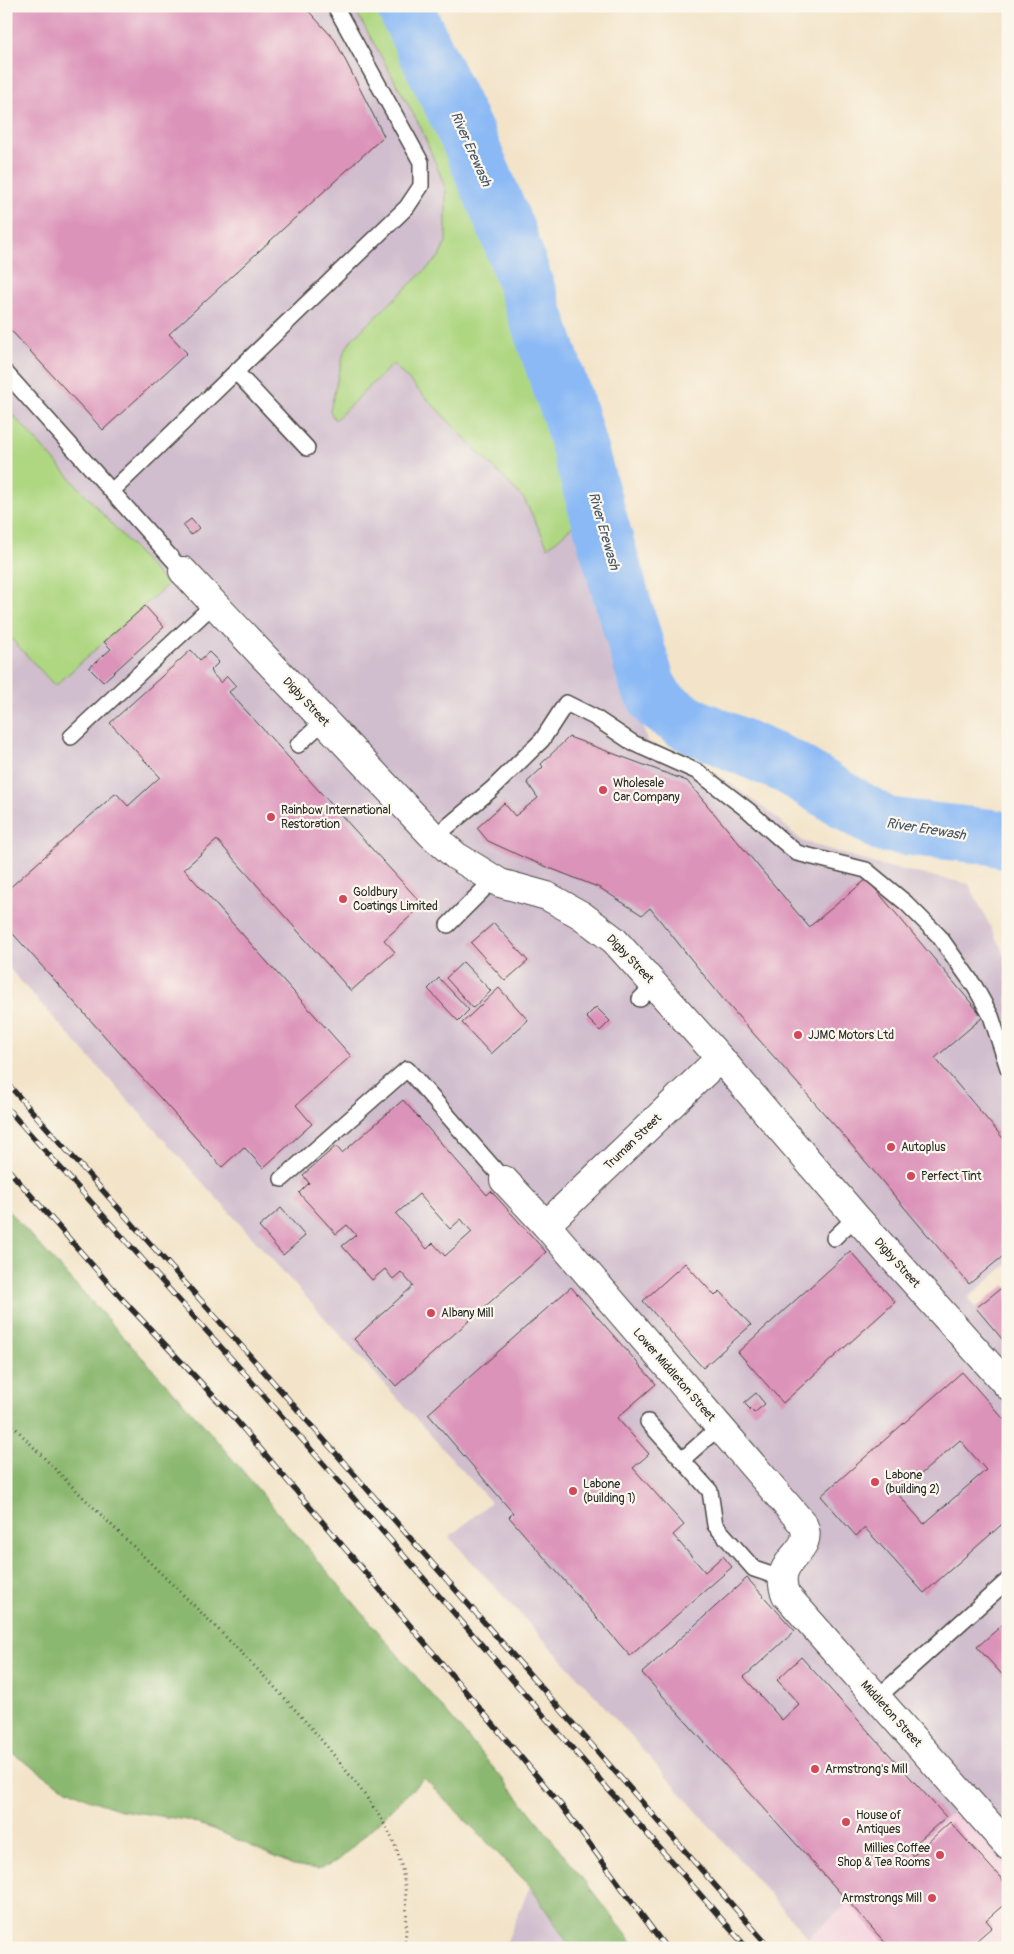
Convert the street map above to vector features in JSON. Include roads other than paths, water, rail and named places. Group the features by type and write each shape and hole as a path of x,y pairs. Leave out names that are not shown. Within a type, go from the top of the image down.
{"street":[{"name":"Digby Street","path":"183,571 435,837 456,856 494,879 518,889 547,896 581,915 614,940 647,992 720,1058 856,1217 1008,1386"},
{"name":"Truman Street","path":"546,1225 600,1163 720,1058"},
{"name":"Lower Middleton Street","path":"504,1180 546,1225 799,1520 806,1532 806,1539 785,1568 782,1578"},
{"name":"Middleton Street","path":"782,1578 782,1586 786,1595 1008,1846"}],"lane":[{"path":"112,491 407,207 421,186 421,162 334,6"},
{"path":"236,372 307,448"},
{"path":"6,373 183,571"},
{"path":"71,737 214,604"},
{"path":"435,837 492,789 542,740 566,703 594,717 633,742 698,772 749,811 797,853 866,870 939,936 975,987 991,1016 1008,1068"},
{"path":"298,745 324,721"},
{"path":"448,925 494,879"},
{"path":"282,1179 406,1069 504,1180"},
{"path":"834,1238 856,1217"},
{"path":"648,1422 710,1490 715,1525 754,1569 782,1578"},
{"path":"682,1460 719,1427"},
{"path":"876,1698 1008,1580"}],"waterway":[{"name":"River Erewash","path":"404,6 467,136 508,233 569,412 648,685 659,704 687,723 789,767 885,825 992,837 1008,841"}],"railway":[{"path":"6,1082 253,1359 770,1948"},
{"path":"6,1107 237,1365 747,1948"},
{"path":"6,1167 124,1301 235,1419 376,1585 561,1805 666,1948"}],"place":[{"name":"Wholesale Car Company","path":"603,790"},
{"name":"Rainbow International Restoration","path":"271,817"},
{"name":"Goldbury Coatings Limited","path":"343,899"},
{"name":"JJMC Motors Ltd","path":"798,1035"},
{"name":"Autoplus","path":"891,1147"},
{"name":"Perfect Tint","path":"911,1176"},
{"name":"Albany Mill","path":"431,1313"},
{"name":"Labone (building 2)","path":"875,1482"},
{"name":"Labone (building 1)","path":"573,1491"},
{"name":"Armstrong's Mill","path":"815,1769"},
{"name":"House of Antiques","path":"846,1822"},
{"name":"Millies Coffee Shop & Tea Rooms","path":"940,1855"},
{"name":"Armstrongs Mill","path":"932,1898"}]}
